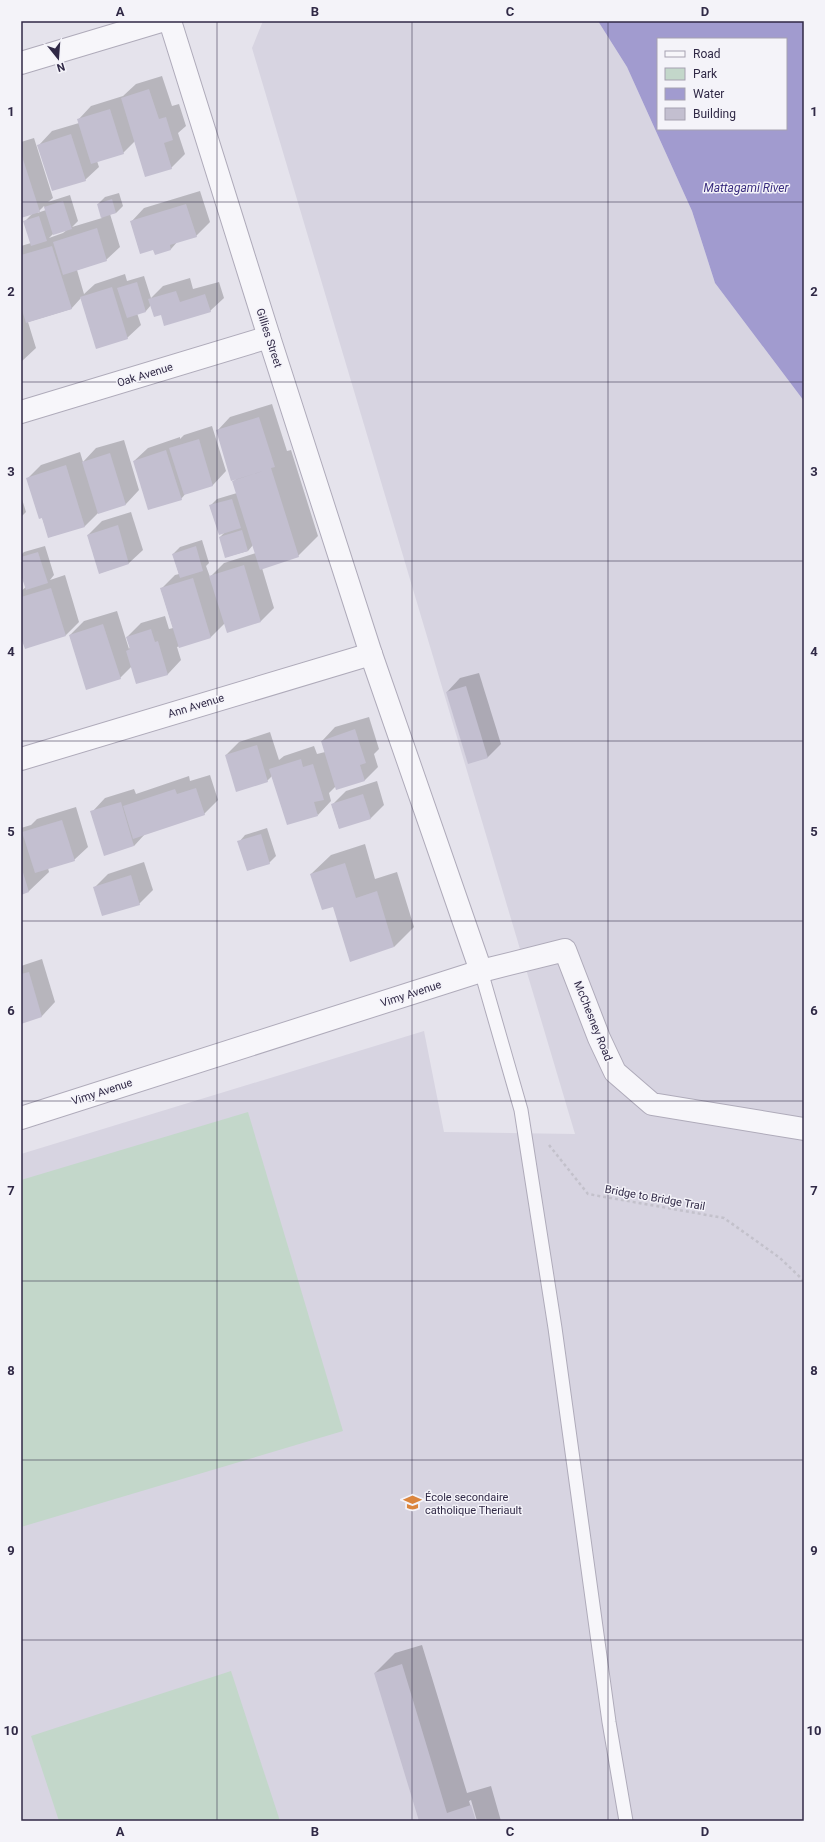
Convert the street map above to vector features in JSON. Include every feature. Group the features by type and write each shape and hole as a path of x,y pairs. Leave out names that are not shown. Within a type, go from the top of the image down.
{"street":[{"path":"21,63 161,21"},
{"name":"Gillies Street","path":"170,21 269,337 371,654"},
{"name":"Oak Avenue","path":"21,412 269,337"},
{"path":"371,654 481,971"},
{"name":"Ann Avenue","path":"21,759 371,654"},
{"name":"McChesney Road","path":"481,971 565,950 599,1038 615,1072 652,1104 804,1129"},
{"name":"Vimy Avenue","path":"21,1118 481,971"}],"lane":[{"path":"481,971 521,1110 555,1328 609,1722 626,1821"}],"path":[{"name":"Bridge to Bridge Trail","path":"545,1140 588,1194 724,1218 780,1258 804,1281"}],"shaded area":[{"path":"263,21 598,21 627,67 692,211 715,283 804,401 804,1821 21,1821 21,1154 424,1031 444,1132 575,1134 252,48"}],"green space":[{"path":"248,1112 343,1431 21,1527 21,1180"},
{"path":"231,1671 280,1821 59,1821 31,1736"}],"water":[{"name":"Mattagami River","path":"598,21 804,21 804,401 715,283 692,211 627,67"}],"building":[{"path":"149,89 159,119 166,117 173,140 164,143 172,169 145,177 121,98"},
{"path":"110,109 124,154 91,164 77,119"},
{"path":"71,134 86,181 52,191 37,145"},
{"path":"21,153 40,212 21,218"},
{"path":"112,199 116,213 101,218 97,204"},
{"path":"63,201 72,229 53,235 44,207"},
{"path":"186,204 197,237 170,245 171,250 155,255 153,250 140,254 130,221"},
{"path":"39,216 47,241 31,246 23,221"},
{"path":"97,228 107,261 63,275 53,242"},
{"path":"52,246 72,309 26,323 21,307 21,255"},
{"path":"137,282 146,312 127,318 117,288"},
{"path":"112,287 128,339 96,349 80,297"},
{"path":"176,291 180,302 205,294 211,312 164,326 161,315 154,317 148,299"},
{"path":"259,417 275,467 271,468 299,557 260,570 232,481 263,471 231,481 216,430"},
{"path":"199,439 213,486 184,495 169,448"},
{"path":"166,450 182,500 148,510 133,461"},
{"path":"110,453 126,505 98,514 82,462"},
{"path":"66,465 85,527 48,538 42,518 39,519 26,478"},
{"path":"232,499 241,528 219,535 209,505"},
{"path":"118,525 129,564 99,574 87,535"},
{"path":"242,530 248,551 225,558 219,537"},
{"path":"196,546 203,571 180,578 172,554"},
{"path":"38,552 48,583 26,590 21,575 21,557"},
{"path":"244,565 261,622 227,633 209,576"},
{"path":"193,578 211,638 179,648 160,588"},
{"path":"51,588 66,636 25,649 21,638 21,597"},
{"path":"103,624 121,679 86,690 69,635"},
{"path":"151,629 155,642 158,641 168,675 136,684 126,651 130,649 126,637"},
{"path":"466,686 488,758 468,764 446,692"},
{"path":"355,729 366,763 360,765 365,781 336,790 321,741"},
{"path":"257,745 268,782 236,792 225,755"},
{"path":"301,759 303,767 313,764 324,800 314,802 318,816 287,825 269,769"},
{"path":"196,788 205,815 133,839 123,806 175,789 177,794"},
{"path":"363,794 371,819 339,829 331,804"},
{"path":"121,802 134,846 104,856 90,811"},
{"path":"62,820 75,861 35,873 22,832"},
{"path":"261,834 270,864 247,871 237,841"},
{"path":"345,863 356,898 377,891 394,947 350,962 333,907 322,910 310,874"},
{"path":"21,866 29,892 21,895"},
{"path":"131,875 140,905 102,916 93,887"},
{"path":"29,972 42,1017 21,1024 21,974"},
{"path":"402,1664 447,1813 471,1805 476,1821 419,1821 374,1673"}],"place":[{"name":"École secondaire catholique Theriault","path":"412,1503"}]}
